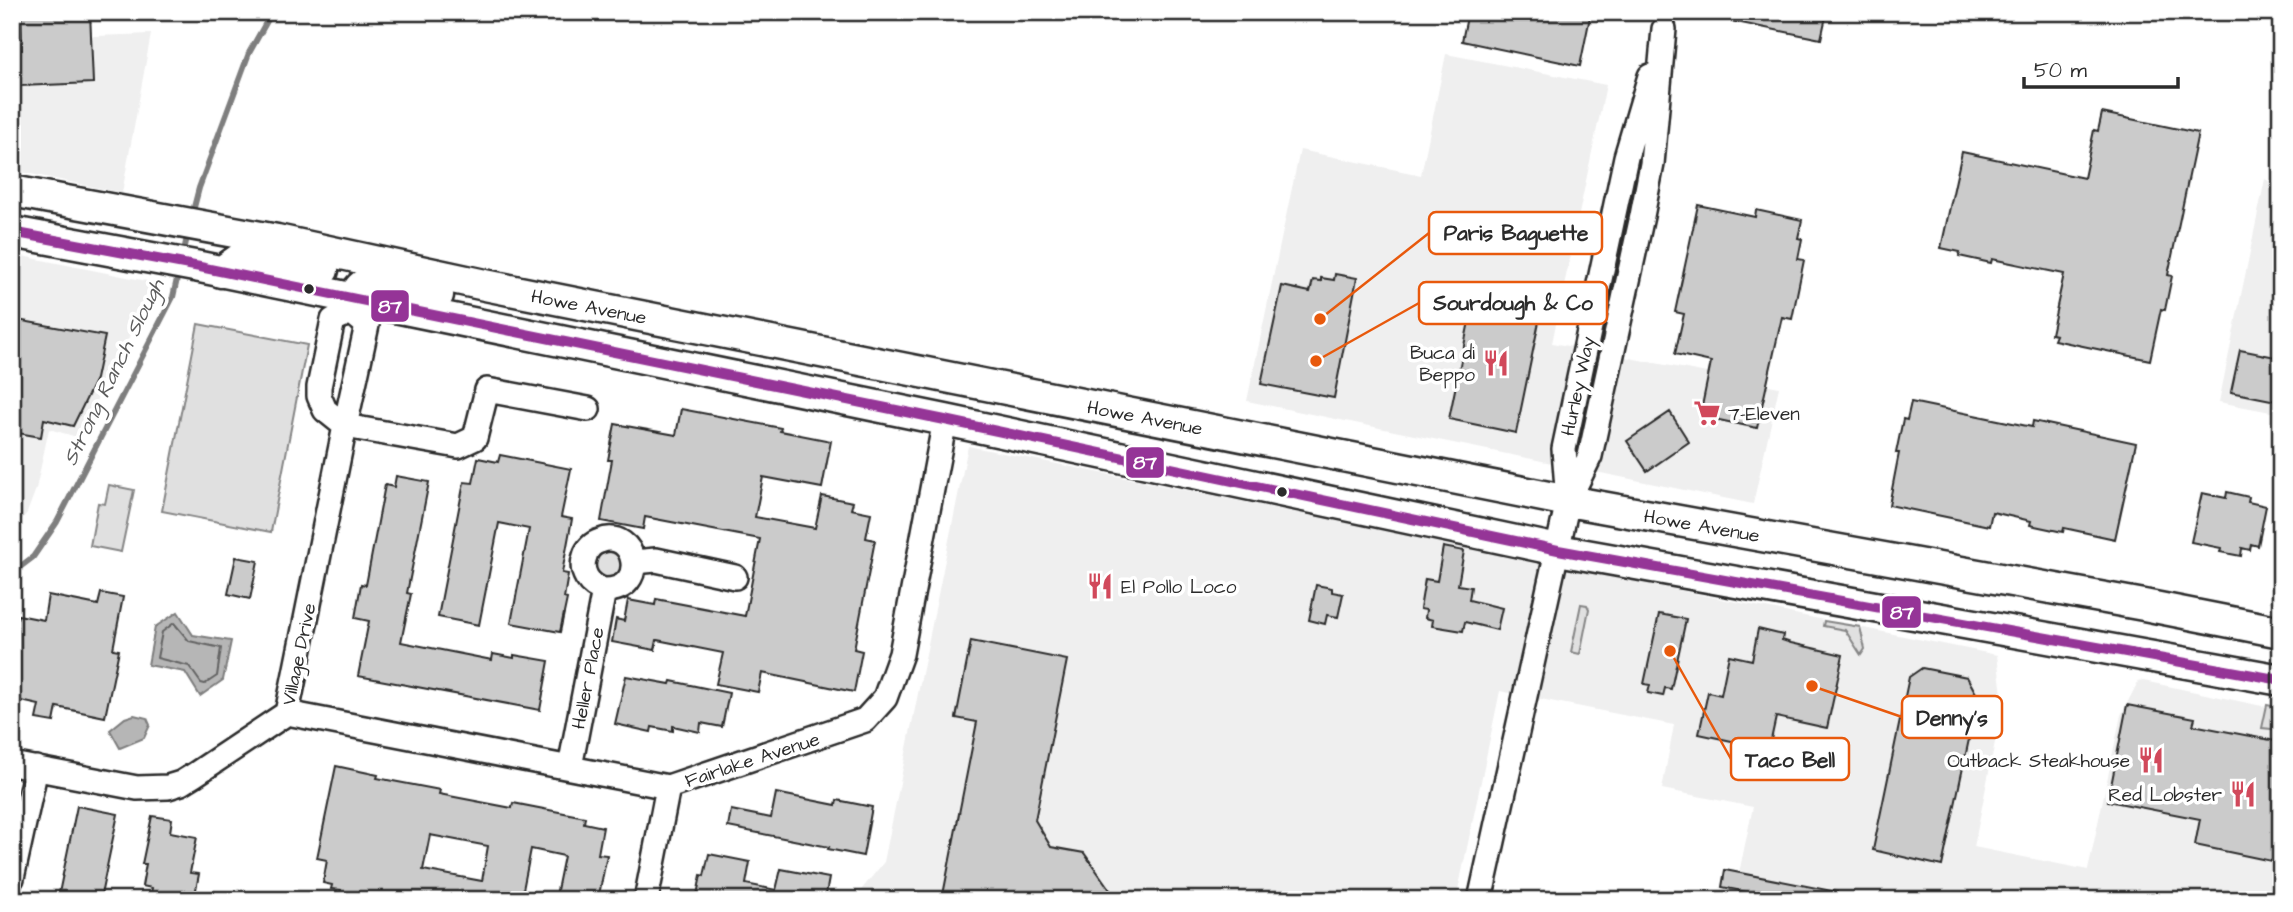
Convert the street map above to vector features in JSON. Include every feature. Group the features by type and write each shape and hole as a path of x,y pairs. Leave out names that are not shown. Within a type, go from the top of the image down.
{"main road":[{"name":"Howe Avenue","path":"12,191 169,219 485,285 1568,501 2144,604 2281,632"},
{"name":"Howe Avenue","path":"12,232 211,270 352,306 945,420 1558,550 2281,680"},
{"path":"211,270 245,255 341,274 367,268 373,260"},
{"path":"352,306 359,288 365,283 373,282 448,297 485,285"},
{"path":"945,420 973,404 982,403 1074,416 1091,406"}],"street":[{"name":"Hurley Way","path":"1480,900 1568,501 1590,456 1650,177 1665,20"},
{"name":"Village Drive","path":"12,764 137,788 168,787 194,775 287,713 367,325 352,306"},
{"path":"352,306 333,320 319,387 325,410 345,426 458,446 475,438 487,390 588,409"},
{"name":"Fairlake Avenue","path":"287,713 668,787 865,720 885,698 901,654 945,420"},
{"path":"602,540 616,540 627,547 634,562 631,576 626,583 612,590 604,590 593,585 584,574 583,559 590,548 602,540"},
{"path":"634,562 656,560 736,577"},
{"name":"Heller Place","path":"570,767 604,590"},
{"path":"12,877 36,768"},
{"path":"646,900 668,787"}],"shaded area":[{"path":"151,34 122,193 12,170 12,39"},
{"path":"1446,54 1606,85 1552,343 1779,387 1753,504 1247,401 1300,150 1421,175"},
{"path":"2265,179 2281,187 2281,414 2219,402"},
{"path":"12,254 152,282 126,344 77,437 49,429 36,489 27,513 12,531"},
{"path":"198,324 307,345 271,532 162,511"},
{"path":"968,446 1997,655 2003,702 1974,847 2088,870 2121,715 2139,680 2281,710 2281,900 1873,900 1739,873 1753,807 1662,789 1674,725 1500,691 1456,900 853,900 884,862"},
{"path":"109,485 134,490 121,552 90,546 98,503 105,504"},
{"path":"2281,545 2281,604 2269,602"},
{"path":"608,552 617,556 621,565 617,574 608,578 599,574 595,565 599,556"},
{"path":"1581,604 1587,605 1589,609 1580,654 1571,652"},
{"path":"1824,621 1860,627 1865,649 1861,655 1845,630 1823,626"},
{"path":"2267,705 2281,708 2281,730 2262,728"}],"water":[{"path":"178,612 193,635 231,641 223,680 200,696 185,672 148,665 155,627"},
{"path":"134,715 147,718 150,725 144,738 120,748 110,730 125,718"}],"building":[{"path":"21,12 90,12 93,83 20,86 18,50 22,50"},
{"path":"1468,12 1591,12 1580,66 1462,41"},
{"path":"1727,12 1827,12 1821,39 1726,20"},
{"path":"2102,113 2198,133 2168,275 2172,276 2165,310 2161,309 2150,360 2054,340 2056,335 2051,334 2064,274 1992,259 1991,263 1959,256 1960,252 1941,248 1962,152 2084,178 2094,130 2098,131"},
{"path":"1698,205 1755,217 1756,210 1802,220 1798,238 1802,239 1798,259 1804,260 1792,319 1782,317 1757,428 1700,416 1711,362 1675,354 1684,314 1675,312"},
{"path":"1335,274 1357,278 1334,398 1261,384 1282,286 1310,292 1313,280 1334,280"},
{"name":"Buca di Beppo","path":"1475,292 1542,307 1516,433 1449,419"},
{"path":"12,319 105,336 96,379 73,426 44,419 41,437 12,432"},
{"path":"2240,350 2281,358 2281,402 2231,392"},
{"path":"1911,402 2032,427 2033,421 2136,443 2115,539 2064,528 2063,532 2030,525 2031,521 1992,512 1989,526 1889,505 1903,419 1907,420"},
{"path":"681,409 781,428 780,431 831,441 822,488 763,477 755,517 815,528 822,496 853,502 851,509 871,513 866,538 875,540 854,649 862,651 854,692 762,673 758,692 716,684 723,653 657,640 655,650 612,642 616,619 624,621 628,600 655,605 656,599 745,616 760,539 645,517 643,529 601,521 612,460 608,460 615,424 676,435"},
{"path":"1670,412 1689,442 1647,471 1627,441"},
{"path":"500,455 571,469 561,517 572,519 562,573 568,574 564,598 567,599 560,632 511,623 529,529 499,523 479,625 438,617 464,482 473,483 478,458 498,462"},
{"path":"396,476 429,482 407,593 411,594 401,642 492,660 493,654 549,661 540,710 358,676 369,621 355,618 361,584 366,585 385,485 394,487"},
{"path":"2227,492 2249,497 2248,502 2266,506 2258,546 2251,544 2250,550 2242,548 2241,556 2220,552 2221,548 2191,542 2202,493 2226,498"},
{"path":"1443,547 1464,551 1458,585 1471,587 1469,600 1502,608 1497,630 1465,622 1463,631 1432,626 1433,620 1425,618 1426,610 1420,609 1425,579 1437,581"},
{"path":"236,557 258,561 250,599 228,594"},
{"path":"1316,585 1332,588 1332,592 1343,594 1338,617 1327,615 1325,624 1309,620"},
{"path":"101,593 123,597 113,649 119,650 105,717 57,707 54,722 36,719 39,705 12,699 12,646 18,615 44,620 48,595 98,605"},
{"path":"1659,614 1686,619 1671,689 1665,688 1663,696 1648,693 1650,685 1644,684"},
{"path":"1758,629 1783,635 1782,640 1791,643 1843,655 1827,728 1776,717 1769,749 1699,734 1708,692 1721,695 1729,655 1752,660"},
{"path":"971,641 1067,660 1035,820 1051,847 1084,853 1117,900 942,900 977,722 956,718"},
{"path":"1922,668 1967,677 1978,697 1942,866 1873,850 1909,677"},
{"path":"626,676 670,684 671,681 729,693 722,727 701,723 700,732 673,726 673,731 652,727 651,732 615,724"},
{"path":"2127,705 2195,718 2193,725 2281,742 2281,863 2195,845 2200,819 2108,801"},
{"path":"336,766 378,775 377,778 440,790 439,794 512,808 513,803 585,817 584,823 603,827 598,854 607,855 598,900 555,900 564,856 531,849 521,900 349,900 340,898 341,890 331,889 332,885 323,883 327,860 317,858","holes":["430,835 488,846 482,881 423,870"]},
{"path":"776,793 836,805 837,800 872,807 863,856 728,827 731,810 771,818"},
{"path":"77,806 118,814 100,900 58,898"},
{"path":"152,816 172,819 170,832 197,837 190,873 199,874 194,900 150,900 152,888 142,886 146,864 142,864"},
{"path":"709,854 750,862 746,884 776,890 781,869 829,878 825,900 696,900"},
{"path":"1725,870 1837,892 1836,900 1786,900 1722,887"}],"waterway":[{"name":"Strong Ranch Slough","path":"192,215 199,188 249,53 272,12"},
{"name":"Strong Ranch Slough","path":"183,256 188,232"},
{"name":"Strong Ranch Slough","path":"12,573 33,557 57,522 173,297 179,270"}],"transit line":[{"name":"87","path":"12,232 200,267 945,420 1558,550 2281,680"}],"place":[{"name":"Paris Baguette","path":"1320,319"},
{"name":"Sourdough & Co","path":"1316,361"},
{"name":"Buca di Beppo","path":"1496,363"},
{"name":"7-Eleven","path":"1707,413"},
{"name":"El Pollo Loco","path":"1100,586"},
{"name":"Taco Bell","path":"1670,651"},
{"name":"Denny's","path":"1812,686"},
{"name":"Outback Steakhouse","path":"2151,760"},
{"name":"Red Lobster","path":"2243,794"}]}
